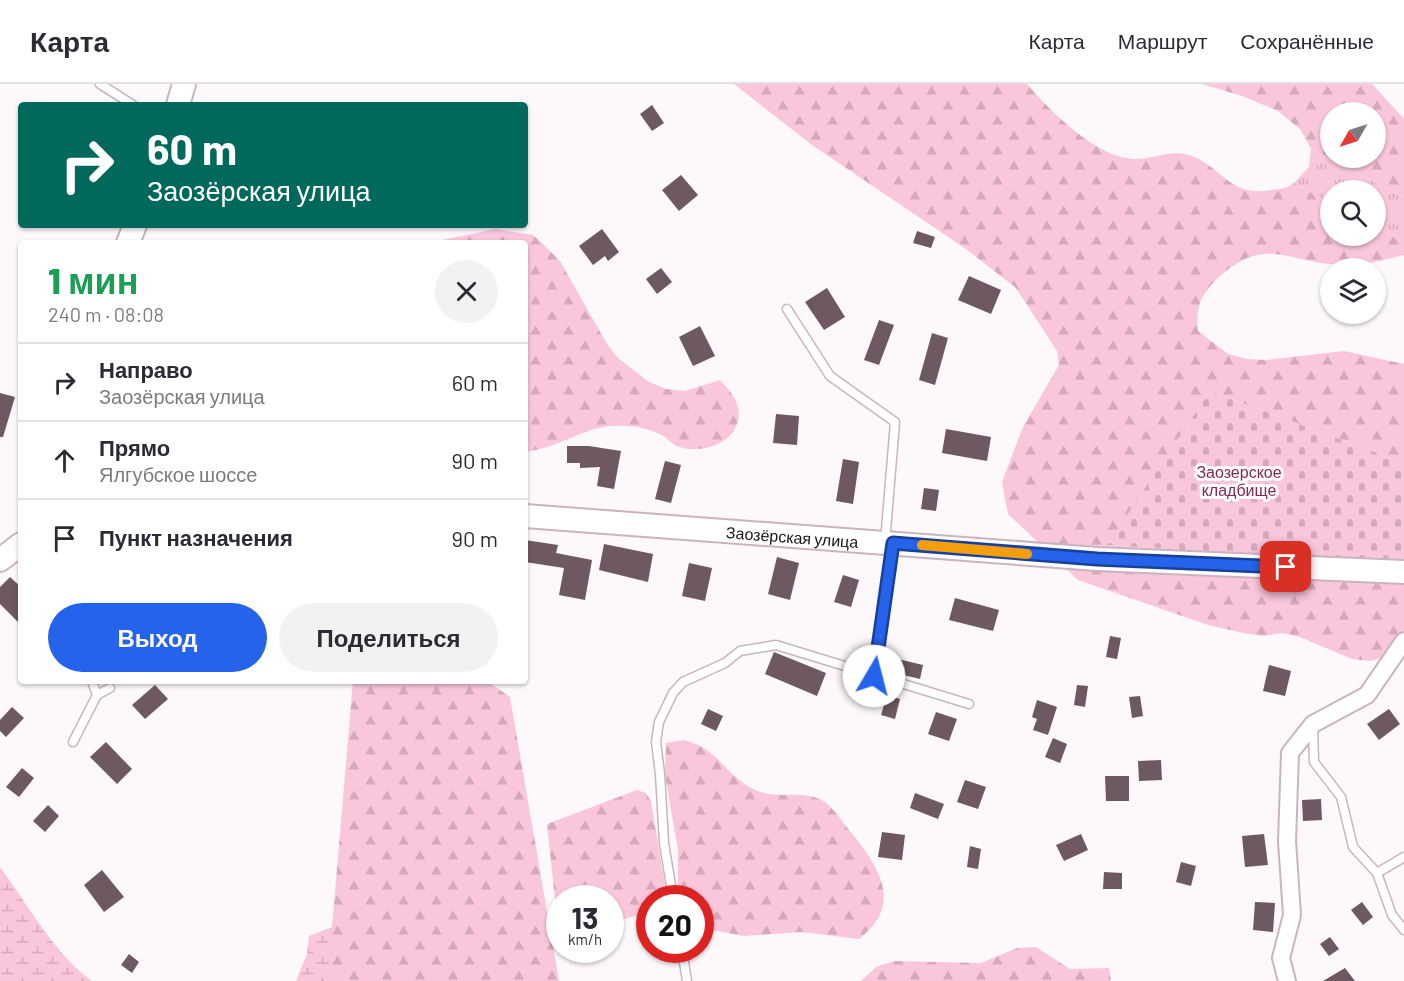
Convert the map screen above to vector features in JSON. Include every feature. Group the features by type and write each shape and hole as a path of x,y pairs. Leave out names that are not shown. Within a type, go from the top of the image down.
{"street":[{"path":"179,102 184,84"},
{"name":"Заозёрская улица","path":"528,516 1097,559 1404,572"},
{"path":"0,560 18,546"},
{"path":"1287,981 1281,958 1292,915 1287,841 1290,753 1313,724 1367,695 1404,641"}],"lane":[{"path":"100,84 128,102"},
{"path":"787,309 830,376 895,422 889,542 874,676"},
{"path":"671,885 664,843 656,742 659,722 673,693 683,682 725,663 740,651 776,645 969,704"},
{"path":"93,684 97,695"},
{"path":"73,742 97,695 110,688"},
{"path":"1313,724 1314,762 1341,797 1353,847 1377,873 1392,915 1404,930"},
{"path":"1377,873 1404,857"},
{"path":"684,963 687,981"}],"green space":[{"path":"734,84 1027,84 1048,107 1089,142 1119,156 1133,159 1185,154 1203,162 1229,181 1247,190 1278,189 1294,183 1320,197 1320,246 1386,246 1386,233 1404,243 1404,255 1386,259 1320,258 1320,262 1277,254 1263,254 1248,258 1233,266 1215,281 1202,298 1198,310 1198,331 1228,354 1247,359 1265,360 1344,351 1404,364 1404,463 1210,391 1108,545 1404,565 1404,653 1370,661 1352,659 1300,637 1282,633 1263,636 1208,625 1078,580 1008,514 1002,482 1023,427 1059,365 1057,351 1016,288 966,249 812,145"},
{"path":"1202,84 1372,84 1404,119 1404,198 1386,189 1386,180 1370,180 1347,168 1386,168 1386,102 1320,102 1320,154 1311,149 1301,130 1278,111 1242,96"},
{"path":"1311,149 1320,154 1320,168 1347,168 1370,180 1320,180 1320,197 1294,183 1309,167"},
{"path":"1386,189 1404,198 1404,243 1386,233"},
{"path":"495,229 533,235 560,261 607,344 618,358 649,382 666,389 685,391 720,380 732,395 739,411 734,431 714,446 688,449 646,429 633,426 612,426 591,430 549,447 528,452 528,240 442,240"},
{"name":"Заозерское кладбище","path":"1210,391 1404,463 1404,565 1107,545"},
{"path":"353,684 491,684 510,697 546,906 546,963 556,963 559,981 332,981 332,927"},
{"path":"684,740 704,748 738,779 755,790 764,793 808,796 826,803 860,843 877,871 884,898 881,912 873,926 859,939 801,932 744,936 714,930 714,885 678,885 678,850 665,775 666,743"},
{"path":"637,790 646,793 651,801 665,885 636,885 636,916 624,919 624,885 553,885 547,824"},
{"path":"0,867 54,943 92,981 0,981"},
{"path":"332,927 332,981 296,981 307,954 309,936"},
{"path":"1036,947 1070,969 1109,968 1111,981 861,981 876,967 894,961 981,963 1017,948"}],"building":[{"path":"652,105 664,123 652,131 640,114"},
{"path":"681,175 698,195 679,211 662,190"},
{"path":"602,229 619,252 608,261 605,256 593,265 579,246"},
{"path":"917,231 935,237 931,248 913,243"},
{"path":"661,268 672,282 657,294 646,279"},
{"path":"969,276 1001,290 991,314 958,300"},
{"path":"827,288 845,317 824,330 805,302"},
{"path":"879,320 894,325 879,365 864,360"},
{"path":"700,326 715,356 693,366 679,337"},
{"path":"932,333 948,338 935,385 919,380"},
{"path":"0,393 15,397 3,437 0,437"},
{"path":"776,414 799,416 797,445 773,443"},
{"path":"946,429 991,437 987,461 942,453"},
{"path":"567,446 589,446 621,451 614,489 597,486 600,467 580,468 580,463 567,463"},
{"path":"843,459 859,462 853,504 836,501"},
{"path":"665,461 681,465 671,503 655,499"},
{"path":"924,488 939,490 936,511 921,509"},
{"path":"528,540 558,545 556,553 592,560 585,600 559,595 564,568 528,562"},
{"path":"604,544 653,554 648,582 599,570"},
{"path":"777,557 799,563 790,600 768,594"},
{"path":"689,563 712,568 705,601 682,596"},
{"path":"843,575 859,580 851,607 834,602"},
{"path":"10,577 18,584 18,622 0,604 0,587"},
{"path":"955,598 999,610 993,631 949,620"},
{"path":"1110,636 1121,638 1117,659 1106,657"},
{"path":"774,652 826,673 817,696 765,674"},
{"path":"898,659 923,665 920,679 895,673"},
{"path":"1269,665 1291,671 1285,696 1263,691"},
{"path":"155,685 168,699 145,719 132,705"},
{"path":"1077,685 1088,686 1085,707 1074,705"},
{"path":"887,695 900,699 895,719 881,715"},
{"path":"1140,696 1143,716 1132,718 1129,697"},
{"path":"1037,700 1057,707 1048,735 1033,730 1037,719 1032,717"},
{"path":"12,707 24,718 6,737 0,731 0,720"},
{"path":"708,709 723,716 716,731 701,724"},
{"path":"1389,709 1400,724 1379,740 1367,724"},
{"path":"936,712 957,719 949,741 928,734"},
{"path":"1053,738 1067,744 1060,763 1045,757"},
{"path":"106,742 132,769 117,784 90,757"},
{"path":"1161,760 1162,780 1139,781 1138,761"},
{"path":"22,768 34,778 19,797 6,787"},
{"path":"1105,776 1129,776 1129,801 1106,801"},
{"path":"965,780 986,787 978,809 957,802"},
{"path":"915,793 944,804 938,819 910,808"},
{"path":"1321,799 1322,820 1303,821 1302,800"},
{"path":"48,805 59,816 45,832 33,821"},
{"path":"882,832 905,835 902,860 878,857"},
{"path":"1081,834 1088,850 1064,861 1056,845"},
{"path":"1264,834 1268,865 1245,867 1242,836"},
{"path":"970,846 981,849 978,869 967,867"},
{"path":"1181,862 1196,866 1191,886 1176,882"},
{"path":"102,870 124,897 104,912 84,885"},
{"path":"1104,872 1122,873 1122,889 1103,889"},
{"path":"1255,902 1275,903 1273,932 1253,930"},
{"path":"1362,902 1373,917 1363,925 1351,910"},
{"path":"1330,937 1339,949 1329,956 1320,944"},
{"path":"129,954 139,962 132,973 121,965"},
{"path":"1345,968 1355,981 1323,981"}],"slow traffic":[{"path":"922,545 1027,554"}],"route":[{"path":"874,676 893,543 1097,559 1286,567"}]}
